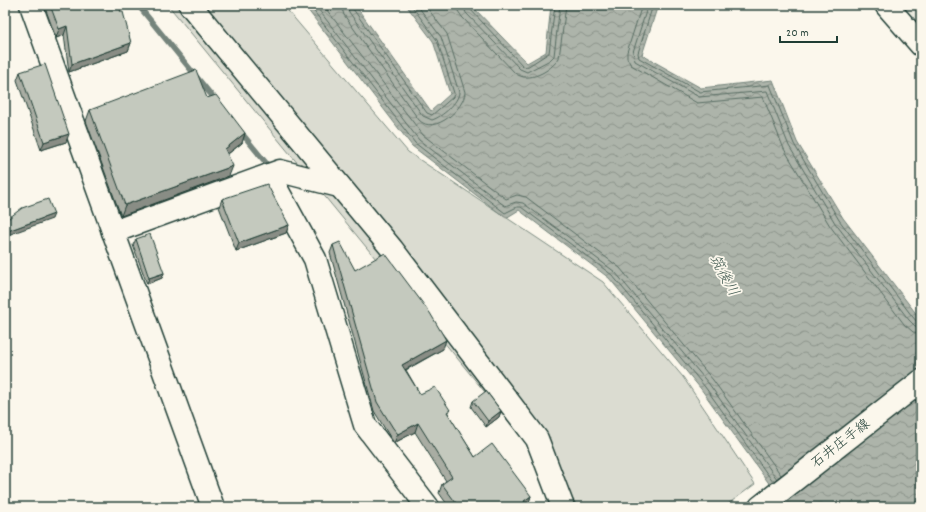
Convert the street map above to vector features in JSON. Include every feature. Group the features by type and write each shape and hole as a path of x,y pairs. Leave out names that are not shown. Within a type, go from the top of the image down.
{"street":[{"path":"31,5 213,507"},
{"path":"190,5 392,249 537,439 563,507"},
{"path":"886,5 920,44"},
{"path":"113,232 274,173 339,186"},
{"path":"274,173 315,259 365,425 428,507"},
{"name":"石井庄手線","path":"760,507 921,381"}],"shaded area":[{"path":"168,5 283,5 408,152 603,282 683,377 755,484 724,507 579,507"},
{"path":"877,5 921,5 921,60"}],"water":[{"name":"筑後川","path":"304,5 355,5 431,111 450,94 433,41 406,5 471,5 527,63 546,52 551,5 658,5 642,55 701,88 773,80 797,142 843,218 921,320 921,507 786,507 701,389 609,278 519,210 506,218 412,146"}],"building":[{"path":"50,5 118,5 121,12 123,12 131,43 72,64 67,26 59,29"},
{"path":"45,64 69,134 44,142 20,72"},
{"path":"196,70 207,98 216,95 245,133 225,149 233,166 125,205 90,110"},
{"path":"267,184 289,225 239,243 222,199"},
{"path":"48,199 54,214 5,232 5,221 22,208"},
{"path":"150,234 164,273 149,278 136,239"},
{"path":"340,242 355,270 385,253 430,313 446,340 402,365 420,394 435,387 450,410 447,412 475,457 492,444 531,496 524,501 526,505 524,507 459,507 442,484 452,477 418,423 398,434 393,428 377,402 333,245"},
{"path":"486,391 501,411 488,421 473,401"}],"waterway":[{"path":"138,5 217,102"},
{"path":"240,131 271,169"}]}
